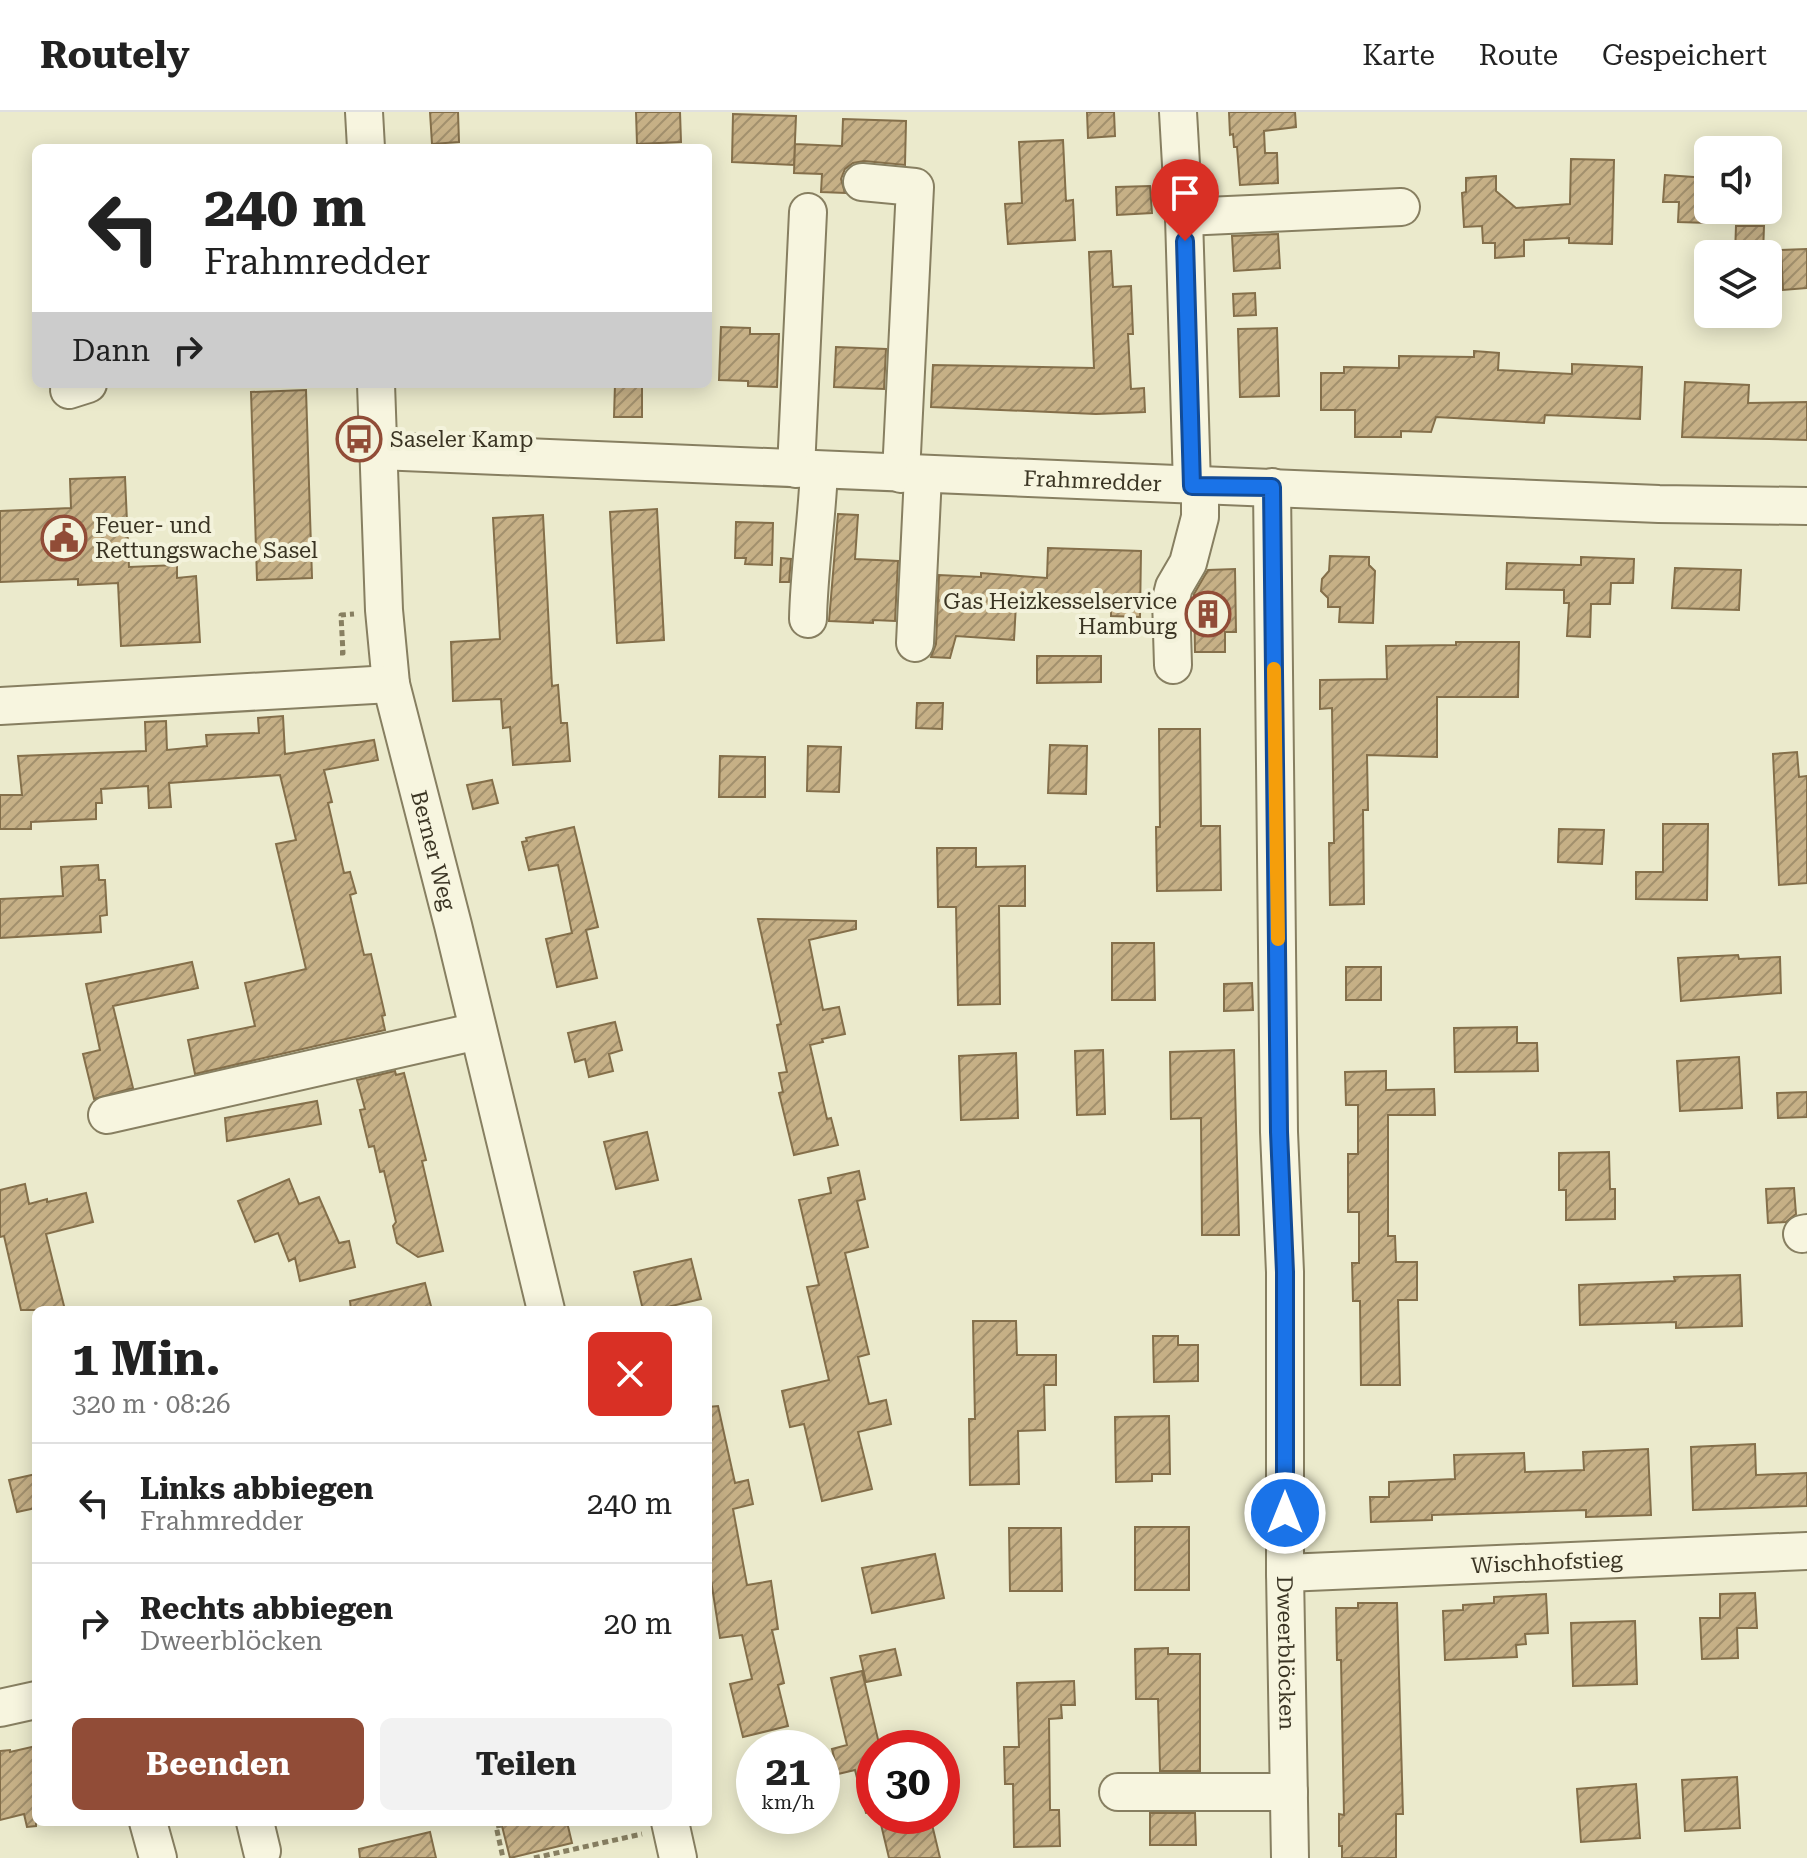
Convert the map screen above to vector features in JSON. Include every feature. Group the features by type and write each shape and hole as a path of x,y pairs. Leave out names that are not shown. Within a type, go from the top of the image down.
{"street":[{"path":"364,112 366,144"},
{"path":"1173,665 1171,599 1174,587 1188,563 1200,517 1178,112"},
{"path":"862,182 915,187 912,474 915,643"},
{"path":"1184,217 1401,207"},
{"path":"808,212 808,470 814,548 809,576 808,619"},
{"name":"Berner Weg","path":"376,388 384,610 391,684 545,1306"},
{"name":"Frahmredder","path":"379,451 1659,504 1807,506"},
{"name":"Dweerblöcken","path":"1272,487 1279,1132 1285,1272 1285,1573 1290,1858"},
{"path":"0,706 391,684"},
{"path":"107,1115 478,1031"},
{"name":"Wischhofstieg","path":"1285,1573 1807,1551"},
{"path":"0,1708 32,1701"},
{"path":"1118,1792 1289,1792"},
{"path":"149,1826 158,1858"}],"path":[{"path":"327,654 343,653 341,615 384,610"},
{"path":"496,1826 503,1858"},
{"path":"534,1858 673,1836"}],"building":[{"path":"430,112 458,112 459,142 432,144"},
{"path":"636,112 680,112 681,142 637,144"},
{"path":"1087,112 1114,112 1115,136 1088,138"},
{"path":"1229,112 1295,112 1296,127 1264,131 1265,153 1277,153 1278,183 1240,185 1237,147 1234,147 1233,134 1230,135"},
{"path":"733,114 796,116 794,165 732,162"},
{"path":"843,119 906,121 905,165 864,161 853,163 845,169 841,179 845,193 821,192 822,174 794,173 795,144 842,146"},
{"path":"1063,140 1066,201 1073,200 1075,240 1008,244 1005,204 1022,203 1019,142"},
{"path":"1571,159 1614,160 1612,244 1569,243 1569,238 1524,240 1524,256 1495,258 1495,243 1483,243 1482,226 1464,227 1462,193 1466,192 1466,178 1496,176 1496,191 1516,208 1570,204"},
{"path":"1665,175 1694,177 1694,223 1678,222 1679,202 1663,202"},
{"path":"1150,186 1152,213 1117,215 1116,187"},
{"path":"1736,226 1764,226 1764,240 1736,240"},
{"path":"1278,234 1280,268 1234,271 1232,236"},
{"path":"1807,249 1807,288 1783,290 1782,250"},
{"path":"1111,251 1113,287 1131,286 1133,334 1128,334 1131,389 1144,388 1145,412 1096,414 931,407 933,365 1094,368 1089,252"},
{"path":"1255,293 1256,315 1234,316 1233,294"},
{"path":"721,327 750,328 750,334 779,334 777,387 748,386 748,381 719,380"},
{"path":"1277,328 1279,396 1240,397 1238,329"},
{"path":"836,347 886,349 884,389 834,387"},
{"path":"1474,351 1499,353 1498,370 1572,374 1572,364 1642,367 1640,419 1545,415 1544,423 1436,417 1431,432 1401,431 1401,437 1355,437 1355,410 1321,410 1321,373 1344,373 1344,367 1399,368 1399,356 1474,357"},
{"path":"1685,382 1749,385 1748,403 1807,402 1807,440 1682,437"},
{"path":"615,388 642,388 642,417 614,417"},
{"path":"306,390 312,578 257,580 251,392"},
{"name":"Feuer- und Rettungswache Sasel","path":"125,477 129,567 177,565 177,578 196,576 200,642 121,646 118,583 78,585 78,579 0,582 0,511 71,508 70,479"},
{"path":"657,509 664,640 617,643 610,512"},
{"path":"838,514 858,515 855,559 898,561 895,621 829,621"},
{"path":"543,515 552,686 558,685 561,723 567,723 570,761 513,765 510,727 503,728 501,699 453,701 451,642 500,639 493,518"},
{"path":"736,522 773,523 772,565 745,564 746,558 735,558"},
{"path":"1048,548 1141,551 1140,617 1111,616 1111,607 1016,604 1014,640 956,636 950,658 931,657 936,644 939,575 981,577 981,573 1047,578"},
{"path":"1330,556 1369,557 1369,565 1375,571 1373,623 1339,622 1340,607 1328,607 1328,598 1321,591 1322,579 1329,571"},
{"path":"1581,557 1634,559 1633,583 1611,583 1610,604 1591,604 1590,637 1567,636 1569,603 1564,603 1564,590 1506,589 1507,563 1581,565"},
{"path":"781,558 791,559 789,582 780,582"},
{"path":"1675,568 1741,570 1739,610 1672,608"},
{"name":"Gas Heizkesselservice Hamburg","path":"1235,569 1236,632 1225,632 1225,652 1195,652 1194,594 1208,570"},
{"path":"1456,642 1519,642 1518,697 1437,697 1437,757 1367,755 1368,810 1363,810 1364,904 1330,905 1329,843 1334,843 1332,708 1320,709 1320,680 1387,679 1386,646 1456,645"},
{"path":"1037,656 1101,656 1101,682 1037,683"},
{"path":"917,703 943,703 942,729 916,728"},
{"path":"283,716 285,754 374,740 378,760 324,770 344,873 350,872 356,893 350,895 364,955 371,954 385,1015 382,1016 385,1030 195,1074 188,1040 255,1026 245,983 306,969 276,844 296,840 280,775 169,783 171,807 149,808 148,786 101,789 102,803 96,803 96,819 31,822 31,829 0,829 0,795 22,795 18,756 146,751 145,722 166,721 167,750 207,746 206,735 259,733 258,718"},
{"path":"1159,729 1200,729 1201,826 1220,826 1221,890 1157,891"},
{"path":"1050,745 1087,746 1086,794 1048,793"},
{"path":"808,746 841,747 839,792 807,791"},
{"path":"1797,752 1799,777 1807,776 1807,883 1779,885 1773,754"},
{"path":"720,756 765,757 765,797 719,797"},
{"path":"492,780 498,803 473,809 467,785"},
{"path":"1663,824 1708,824 1707,900 1636,899 1636,872 1663,872"},
{"path":"574,827 598,927 586,930 597,978 557,987 546,939 572,933 558,865 529,870 522,842 527,841 526,838"},
{"path":"1559,829 1604,830 1602,864 1558,862"},
{"path":"937,848 976,848 976,867 1025,866 1025,906 999,906 1000,1004 958,1005 956,907 938,907"},
{"path":"98,865 99,880 105,880 107,915 100,916 101,932 0,938 0,899 63,896 61,867"},
{"path":"758,919 856,921 856,929 809,940 823,1010 839,1007 845,1034 810,1045 827,1119 831,1118 838,1145 794,1155 779,1093 783,1092 779,1073 787,1072 777,1025 781,1024"},
{"path":"1112,943 1154,943 1155,1000 1112,1000"},
{"path":"1738,955 1739,959 1780,957 1781,993 1681,1001 1678,958"},
{"path":"192,962 198,988 113,1006 133,1088 94,1099 83,1054 100,1050 86,984"},
{"path":"1346,967 1381,967 1381,1000 1346,1000"},
{"path":"1252,983 1253,1010 1224,1011 1224,984"},
{"path":"615,1022 622,1050 609,1054 613,1071 589,1077 585,1059 575,1062 568,1033"},
{"path":"1517,1027 1517,1043 1537,1043 1538,1071 1455,1072 1454,1028"},
{"path":"1103,1050 1105,1114 1077,1115 1075,1051"},
{"path":"1234,1050 1239,1235 1202,1235 1201,1118 1171,1119 1170,1052"},
{"path":"1016,1053 1018,1118 961,1120 959,1056"},
{"path":"1739,1057 1742,1108 1680,1111 1677,1061"},
{"path":"395,1071 396,1075 404,1073 426,1160 422,1161 443,1251 418,1257 397,1243 393,1226 396,1222 384,1171 380,1172 374,1146 369,1147 360,1110 365,1109 357,1080"},
{"path":"1386,1071 1386,1090 1434,1089 1435,1115 1388,1115 1388,1236 1395,1236 1396,1262 1417,1262 1417,1300 1398,1300 1400,1385 1361,1385 1360,1301 1353,1301 1352,1263 1359,1263 1359,1212 1348,1212 1348,1154 1358,1154 1358,1105 1346,1105 1345,1072"},
{"path":"1807,1092 1807,1117 1778,1118 1777,1093"},
{"path":"317,1101 321,1124 227,1141 225,1118"},
{"path":"647,1132 658,1180 616,1189 604,1142"},
{"path":"1609,1152 1610,1189 1615,1189 1615,1219 1566,1220 1566,1190 1559,1190 1559,1153"},
{"path":"859,1171 865,1199 857,1201 868,1247 845,1253 869,1354 858,1357 869,1404 886,1400 891,1424 858,1432 872,1489 822,1501 804,1424 790,1427 782,1391 829,1380 807,1287 819,1285 799,1200 831,1193 828,1178"},
{"path":"289,1179 299,1204 319,1197 339,1243 349,1241 355,1267 300,1281 295,1258 289,1261 278,1233 255,1242 238,1201"},
{"path":"25,1184 29,1204 86,1193 93,1222 46,1234 64,1306 32,1306 32,1310 21,1310 4,1236 0,1237 0,1190"},
{"path":"1794,1188 1796,1214 1786,1222 1768,1223 1766,1189"},
{"path":"691,1259 701,1299 672,1306 642,1306 634,1272"},
{"path":"1740,1275 1742,1326 1676,1328 1676,1322 1580,1325 1579,1285"},
{"path":"425,1283 431,1306 351,1306 350,1301"},
{"path":"973,1321 1016,1321 1017,1355 1056,1355 1056,1385 1044,1385 1045,1430 1018,1431 1019,1484 970,1485 969,1419 975,1419"},
{"path":"1153,1336 1178,1336 1178,1345 1198,1345 1198,1381 1154,1382"},
{"path":"718,1406 735,1483 748,1480 753,1504 733,1509 747,1585 771,1581 778,1629 772,1630 784,1683 778,1685 788,1726 772,1730 741,1730 730,1684 752,1679 742,1635 720,1638 712,1587 712,1407"},
{"path":"1169,1416 1170,1474 1152,1474 1152,1481 1116,1482 1115,1417"},
{"path":"1755,1444 1756,1475 1807,1473 1807,1506 1693,1510 1691,1447"},
{"path":"1648,1449 1651,1515 1586,1517 1586,1510 1432,1515 1432,1520 1371,1522 1370,1497 1389,1497 1389,1482 1455,1479 1454,1455 1524,1453 1525,1472 1584,1470 1583,1452"},
{"path":"32,1475 32,1509 17,1512 9,1480"},
{"path":"1135,1527 1189,1527 1189,1590 1135,1590"},
{"path":"1009,1528 1061,1528 1062,1591 1010,1591"},
{"path":"935,1554 944,1598 872,1613 862,1568"},
{"path":"1755,1593 1757,1628 1737,1628 1738,1658 1702,1659 1700,1618 1720,1618 1720,1594"},
{"path":"1546,1594 1548,1633 1525,1634 1526,1644 1516,1645 1517,1657 1445,1660 1443,1611 1463,1610 1463,1605 1494,1603 1494,1597"},
{"path":"1358,1603 1397,1603 1403,1814 1396,1814 1396,1858 1342,1858 1342,1846 1339,1846 1339,1814 1344,1815 1341,1660 1337,1660 1336,1608 1358,1608"},
{"path":"1635,1621 1637,1684 1573,1686 1571,1623"},
{"path":"1168,1648 1168,1654 1200,1654 1200,1771 1160,1771 1158,1699 1136,1699 1135,1649"},
{"path":"895,1649 901,1675 866,1682 860,1656"},
{"path":"862,1671 876,1730 856,1730 856,1774 855,1770 840,1774 840,1747 847,1745 831,1678"},
{"path":"1074,1681 1075,1705 1061,1705 1062,1718 1049,1719 1050,1810 1059,1810 1060,1846 1014,1847 1013,1784 1005,1784 1004,1747 1019,1747 1017,1683"},
{"path":"32,1747 32,1826 36,1826 27,1827 24,1814 0,1820 0,1751"},
{"path":"1737,1777 1740,1828 1685,1831 1682,1780"},
{"path":"1636,1784 1640,1838 1581,1842 1577,1789"},
{"path":"1150,1813 1195,1813 1196,1845 1150,1845"},
{"path":"502,1826 568,1826 572,1843 510,1858"},
{"path":"430,1832 436,1858 360,1858 359,1849"},
{"path":"883,1834 934,1834 940,1858 889,1858"}],"slow traffic":[{"path":"1274,669 1278,939"}],"place":[{"name":"Saseler Kamp","path":"359,439"},
{"name":"Feuer- und Rettungswache Sasel","path":"64,538"},
{"name":"Gas Heizkesselservice Hamburg","path":"1208,614"}],"route":[{"path":"1185,241 1192,486 1272,487 1279,1132 1285,1272 1285,1513"}]}
